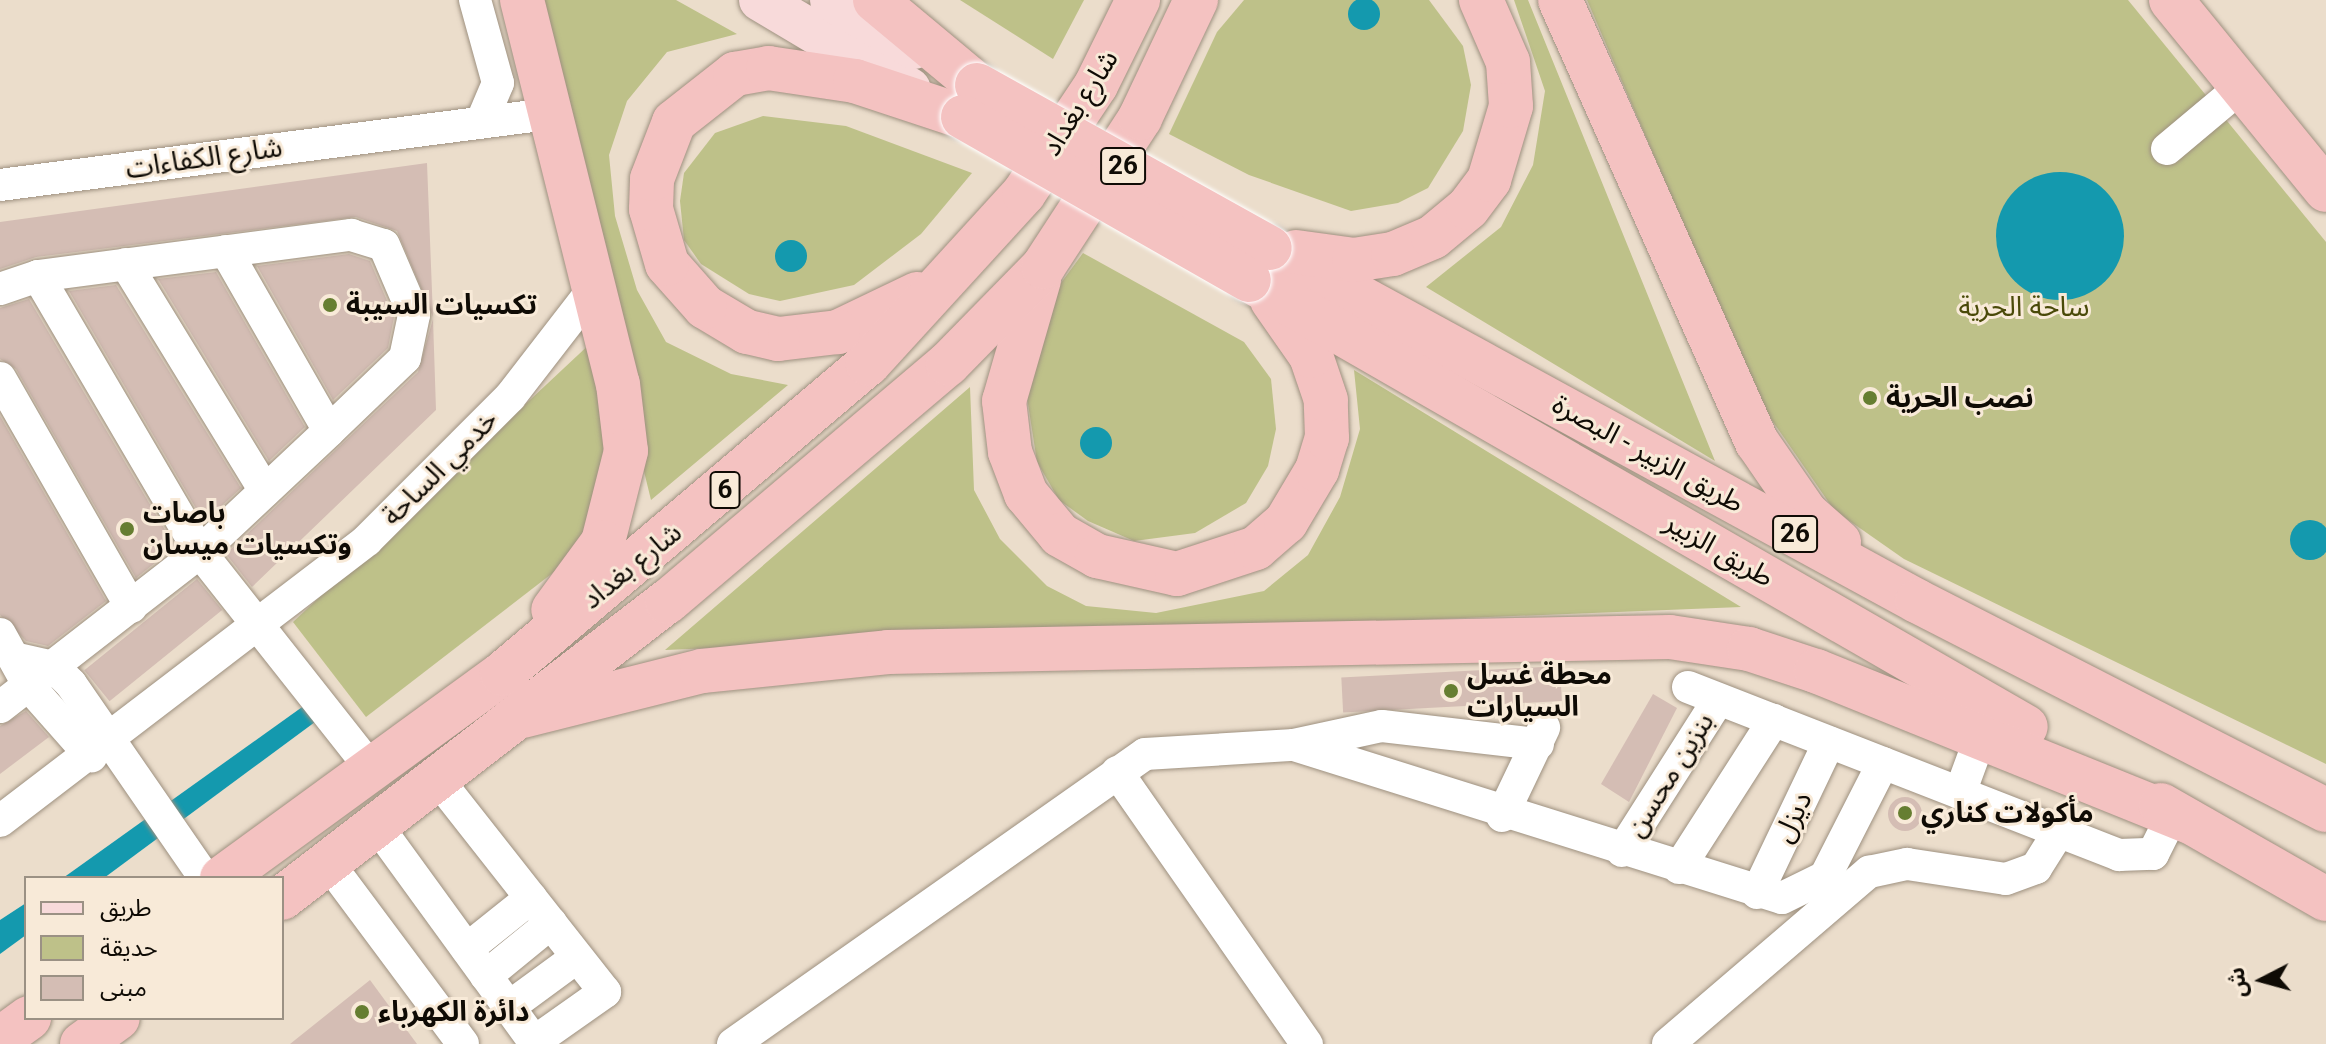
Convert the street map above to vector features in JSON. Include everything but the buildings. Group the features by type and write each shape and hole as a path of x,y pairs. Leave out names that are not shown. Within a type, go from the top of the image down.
{"highway":[{"path":"502,674 578,579 616,511 626,451 595,287 548,114 522,0"},
{"path":"875,0 954,93"},
{"path":"1043,267 1004,401 1010,452 1026,494 1060,535 1097,556 1177,574 1219,566 1286,522 1327,438 1326,400 1311,356 1278,305 1260,264 1354,260 1393,254 1433,237 1468,208 1489,180 1511,106 1508,62 1481,0"},
{"path":"1560,0 1757,442 1806,513 1917,601"},
{"path":"2171,0 2326,190"},
{"name":"شارع بغداد","path":"225,876 368,765 502,674 806,424 966,262 1096,85 1136,3"},
{"name":"شارع بغداد","path":"284,897 523,716 811,486 1043,267 1140,118 1196,11"},
{"path":"954,93 807,73 735,74 684,112 660,150 651,209 656,241 705,307 778,339 858,326 966,262"},
{"name":"26","path":"954,93 1260,264"},
{"name":"طريق الزبير - البصرة","path":"1260,264 2326,810"},
{"name":"طريق الزبير","path":"1260,264 2181,818"},
{"path":"523,716 702,671 888,652 1670,637 1749,649 1982,733 2181,818"},
{"name":"26","path":"2181,818 2326,899"},
{"path":"0,1039 26,1020"},
{"path":"82,1044 115,1020"}],"main road":[{"path":"760,0 954,93"},
{"path":"831,0 954,93"}],"street":[{"path":"475,0 498,83 483,118"},
{"path":"2167,149 2241,87"},
{"name":"شارع الكفاءات","path":"0,185 408,131 483,118 548,114"},
{"path":"0,289 38,276 351,235 384,245 414,315 405,358 329,431 200,552 0,707"},
{"path":"226,251 329,431"},
{"path":"126,264 265,491"},
{"path":"38,276 200,552 368,765"},
{"name":"خدمي الساحة","path":"0,821 261,627 464,448 595,287"},
{"path":"0,378 131,607"},
{"path":"7,646 42,677 99,750 149,802 204,876"},
{"path":"1688,687 2058,833 2142,856 2153,854 2181,818"},
{"name":"بنزين محسن","path":"1622,851 1719,699"},
{"path":"1679,868 1774,720"},
{"path":"733,1044 1145,754 1294,745 1382,726 1541,734 1502,816"},
{"path":"1960,793 1982,733"},
{"name":"ديزل","path":"1757,893 1829,742"},
{"path":"1294,745 1502,816 1757,893 1792,897 1825,877 1883,763"},
{"path":"1117,772 1307,1044"},
{"path":"378,827 534,1042 605,992 439,781"},
{"path":"1668,1044 1869,872 1907,864 2006,879 2036,868 2058,833"},
{"path":"329,864 463,1044"},
{"path":"467,949 531,898"},
{"path":"486,976 551,923"},
{"path":"509,1007 577,957"}],"green space":[{"path":"529,0 676,0 737,34 667,52 627,101 609,155 615,216 637,290 666,342 731,374 788,385 651,500"},
{"path":"960,0 1084,0 1053,59"},
{"path":"1244,0 1429,0 1463,46 1471,85 1463,131 1428,188 1398,203 1351,211 1249,175 1169,134 1217,32"},
{"path":"1514,0 1528,0 1715,461 1426,287 1501,227 1533,165 1545,91"},
{"name":"ساحة الحرية","path":"1587,0 2128,0 2326,242 2326,764 1904,559 1834,510 1760,403"},
{"path":"763,116 846,126 972,173 921,234 854,285 780,301 749,294 701,264 684,240 680,201 684,173 715,133"},
{"path":"1083,253 1244,342 1271,379 1276,429 1268,466 1246,503 1195,533 1134,541 1088,521 1059,500 1037,462 1026,391 1047,302"},
{"path":"594,340 611,420 605,504 576,555 366,717 293,622"},
{"path":"1354,370 1741,607 665,650 970,387 974,490 1000,539 1047,586 1086,606 1156,613 1264,591 1308,555 1340,497 1360,429"}],"water":[{"path":"1358,-1 1370,-1 1379,8 1379,20 1370,29 1358,29 1349,20 1349,8"},
{"path":"2060,172 2084,177 2105,191 2119,212 2124,236 2119,260 2105,281 2084,295 2060,300 2036,295 2015,281 2001,260 1996,236 2001,212 2015,191 2036,177"},
{"path":"791,240 803,244 807,256 803,268 791,272 779,268 775,256 779,244"},
{"path":"1096,427 1108,431 1112,443 1108,455 1096,459 1084,455 1080,443 1084,431"},
{"path":"2302,521 2318,521 2327,530 2327,550 2318,559 2302,559 2291,548 2291,532"},
{"path":"305,705 315,722 107,876 66,876"},
{"path":"24,904 24,936 0,954 0,920"}],"place":[{"name":"تكسيات السيبة","path":"330,305"},
{"name":"نصب الحرية","path":"1870,398"},
{"name":"باصات وتكسيات ميسان","path":"127,529"},
{"name":"محطة غسل السيارات","path":"1451,691"},
{"name":"مأكولات كناري","path":"1905,813"},
{"name":"دائرة الكهرباء","path":"362,1012"}]}
